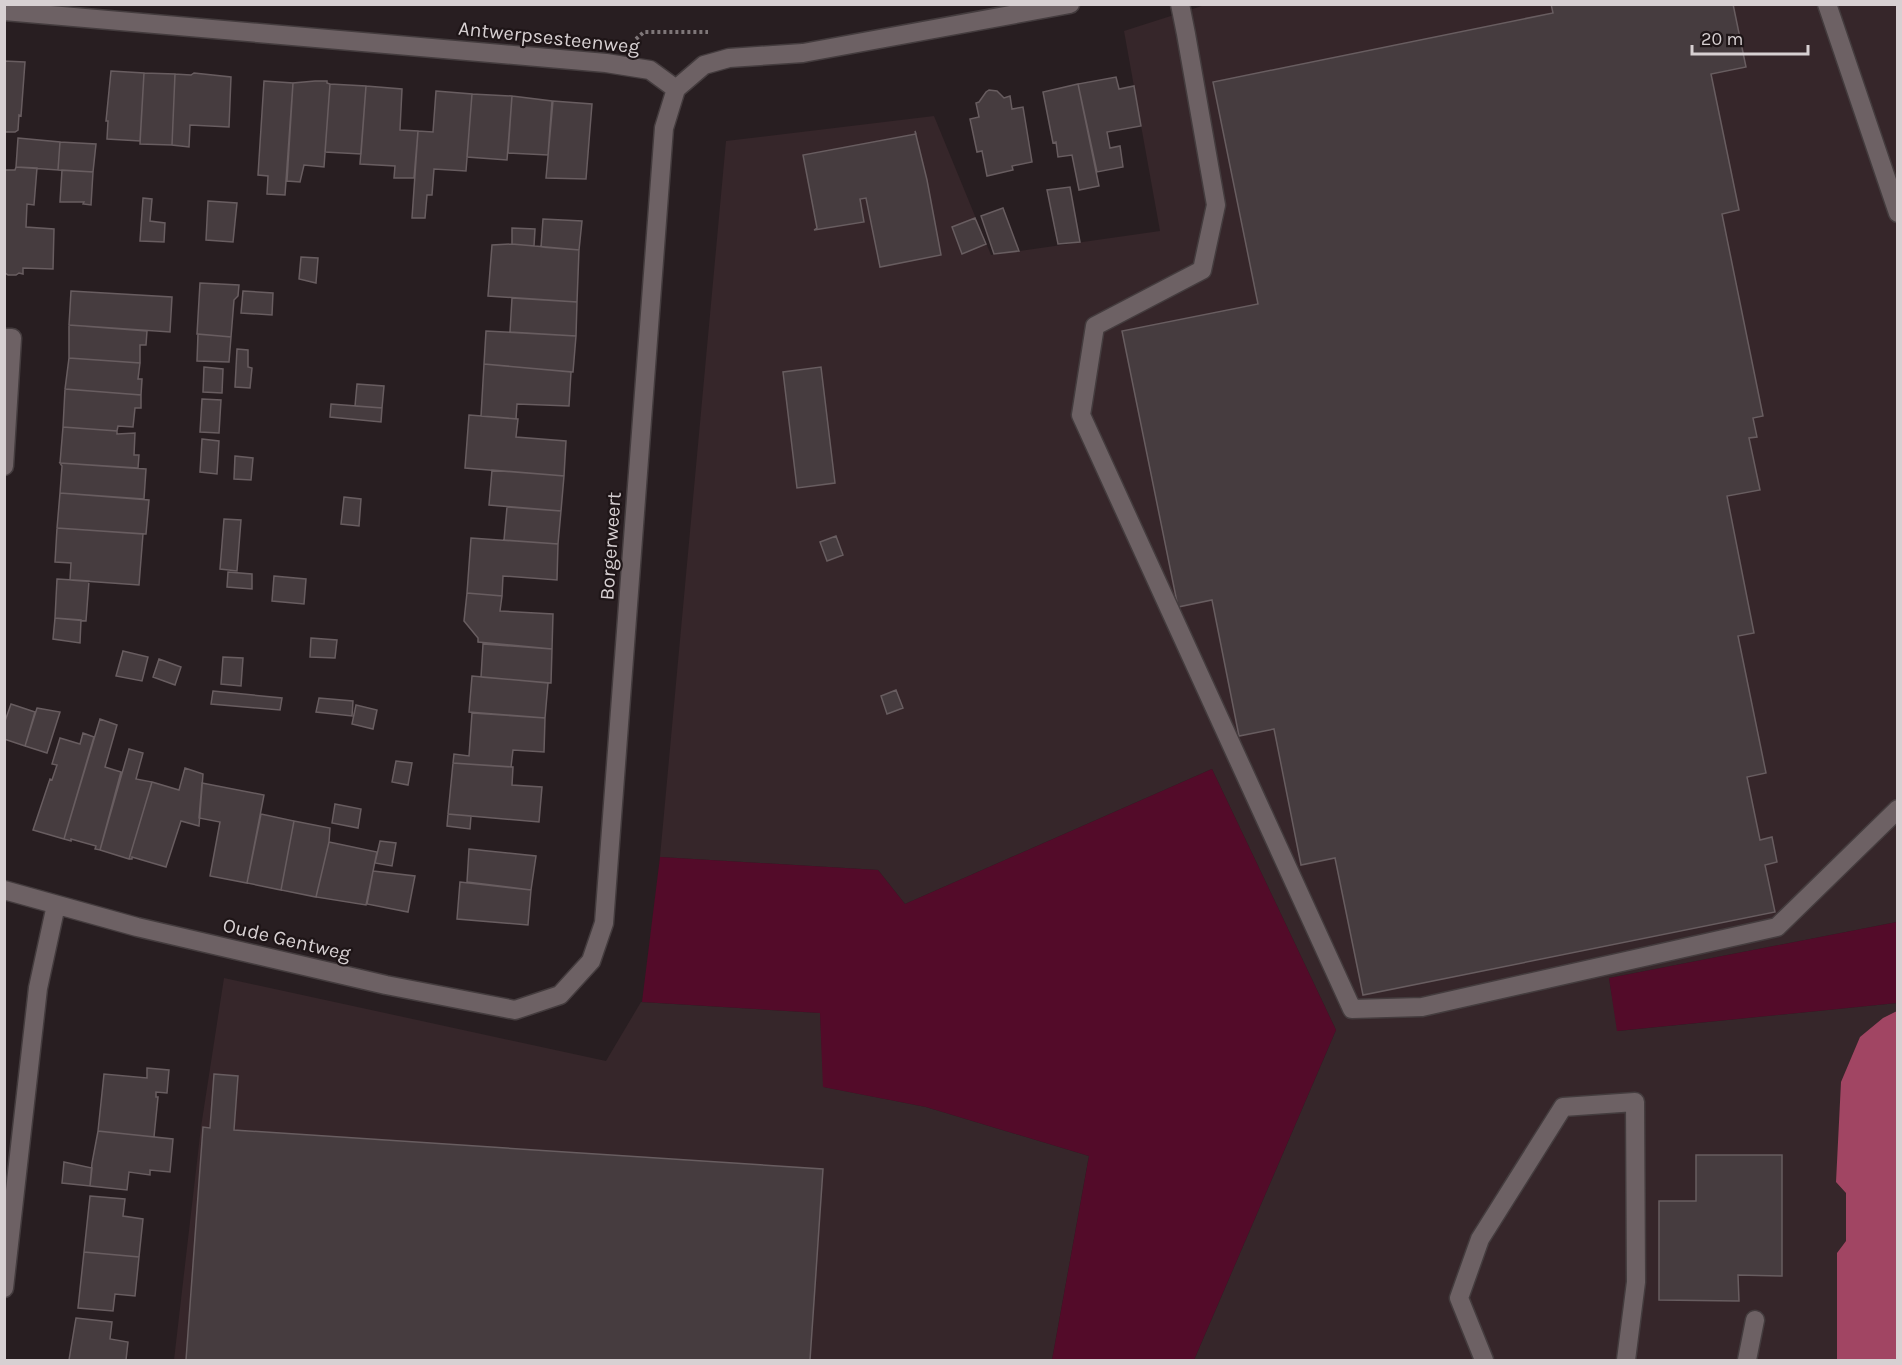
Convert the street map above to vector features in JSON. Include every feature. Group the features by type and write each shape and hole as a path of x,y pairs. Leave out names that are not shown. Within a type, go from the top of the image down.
{"street":[{"path":"676,89 704,64 729,58 803,53 1009,10 1070,4"},
{"path":"1180,4 1216,205 1202,270 1095,326 1081,415 1352,1009 1422,1007 1777,927 1898,809"},
{"path":"1827,4 1898,213"},
{"name":"Antwerpsesteenweg","path":"4,11 606,63 650,70 676,89"},
{"name":"Borgerweert","path":"560,995 591,961 604,923 664,128 676,89"},
{"path":"4,338 12,338 4,466"},
{"name":"Oude Gentweg","path":"4,890 137,927 375,982 515,1010 560,995"},
{"path":"4,1288 38,988 56,905"},
{"path":"1484,1360 1459,1298 1480,1239 1563,1107 1635,1102 1636,1282 1626,1360"},
{"path":"1747,1360 1755,1320"}],"shaded area":[{"path":"1205,5 1897,5 1897,922 1609,978 1618,1031 1897,1003 1897,1360 1194,1360 1336,1030 1212,769 905,904 878,870 660,857 726,141 934,116 991,255 1160,231 1124,31"},
{"path":"1212,769 1336,1030 1194,1360 1052,1360 1089,1156 926,1107 823,1087 820,1013 642,1002 660,857 878,870 905,904"},
{"path":"1897,922 1897,1003 1617,1031 1609,978"},
{"path":"224,978 606,1061 641,1002 820,1013 824,1087 926,1107 1089,1156 1052,1360 174,1360 201,1127"},
{"path":"1897,1011 1897,1360 1837,1360 1837,1253 1846,1241 1846,1193 1836,1182 1841,1082 1860,1037 1883,1018"}],"building":[{"path":"1551,4 1733,4 1746,67 1711,74 1739,210 1722,214 1763,416 1753,418 1757,437 1749,438 1760,490 1727,496 1754,633 1738,636 1766,773 1747,777 1760,840 1772,837 1777,862 1765,865 1775,912 1363,995 1335,858 1301,865 1274,729 1239,736 1212,600 1178,607 1122,331 1258,304 1213,82 1553,13"},
{"path":"4,61 25,62 21,116 19,115 18,130 15,132 4,132"},
{"path":"111,71 144,73 140,141 107,139 108,121 106,121"},
{"path":"144,73 175,74 172,145 140,144"},
{"path":"194,73 231,77 229,127 190,125 189,147 172,145 175,74 191,75"},
{"path":"1116,77 1119,89 1134,86 1141,126 1107,132 1110,148 1120,146 1123,167 1097,172 1078,84"},
{"path":"264,81 293,83 285,195 267,194 268,176 258,175"},
{"path":"327,81 330,84 324,167 304,165 300,182 287,181 293,83"},
{"path":"330,84 366,86 361,154 325,152"},
{"path":"1078,84 1099,186 1079,190 1072,155 1058,157 1043,92"},
{"path":"366,86 402,89 400,130 418,131 414,178 394,178 395,166 360,164"},
{"path":"989,90 997,91 1004,98 1010,96 1012,109 1023,107 1032,162 1012,166 1013,170 987,176 982,151 977,152 970,119 979,117 976,103"},
{"path":"436,91 472,94 466,171 434,169 432,195 427,195 425,218 412,218 418,131 433,132"},
{"path":"472,94 512,96 507,160 467,157"},
{"path":"512,96 552,101 548,155 508,153"},
{"path":"553,101 592,104 586,179 546,178"},
{"path":"916,134 941,255 880,267 866,198 860,199 864,222 814,230 817,228 803,155"},
{"path":"18,138 60,142 58,170 16,167"},
{"path":"60,142 96,144 93,172 58,170"},
{"path":"16,167 37,168 34,205 27,204 26,227 54,229 53,269 23,268 23,274 16,275 8,275 4,272 4,170 15,170"},
{"path":"62,170 93,172 91,205 83,204 84,202 60,202"},
{"path":"1070,187 1080,242 1058,244 1047,190"},
{"path":"143,198 152,199 150,221 165,223 164,242 140,241"},
{"path":"208,201 237,203 233,242 206,240"},
{"path":"1003,208 1019,251 994,254 981,216"},
{"path":"975,218 986,244 962,254 952,227"},
{"path":"543,219 582,221 579,250 541,247"},
{"path":"512,228 535,229 534,246 512,244"},
{"path":"512,244 579,250 577,302 488,296 492,245"},
{"path":"301,257 318,258 316,283 299,279"},
{"path":"200,283 239,285 238,296 234,300 231,337 197,334"},
{"path":"71,291 172,297 170,332 69,325"},
{"path":"243,291 273,293 272,315 241,313"},
{"path":"512,298 577,302 576,336 510,332"},
{"path":"69,325 147,331 146,345 140,345 140,363 69,358"},
{"path":"486,331 576,336 573,372 484,364"},
{"path":"198,334 231,337 229,362 197,361"},
{"path":"237,349 248,350 248,367 252,368 250,388 235,387"},
{"path":"69,358 140,363 138,379 142,379 141,395 65,389"},
{"path":"484,364 571,372 569,406 517,404 516,419 481,416"},
{"path":"204,367 223,369 222,393 203,392"},
{"path":"821,367 835,483 797,488 783,372"},
{"path":"357,384 384,386 382,408 355,406"},
{"path":"65,389 141,395 141,408 135,408 133,427 118,426 117,431 63,427"},
{"path":"202,399 221,400 219,433 200,432"},
{"path":"331,404 382,408 381,422 330,417"},
{"path":"469,415 518,419 516,437 566,441 564,476 465,468"},
{"path":"63,427 117,431 117,434 135,433 134,455 139,455 138,468 60,463"},
{"path":"202,439 219,441 217,474 200,472"},
{"path":"235,456 253,458 251,480 234,479"},
{"path":"60,463 146,469 144,499 60,493 62,466"},
{"path":"492,470 564,476 561,511 489,505"},
{"path":"60,493 149,500 146,534 57,528"},
{"path":"344,497 361,499 359,526 341,524"},
{"path":"507,507 561,511 558,544 504,540"},
{"path":"224,519 241,520 237,571 220,569"},
{"path":"57,528 143,534 139,585 70,580 71,563 55,562"},
{"path":"836,536 843,555 827,561 820,542"},
{"path":"471,538 558,544 557,580 503,576 502,596 467,593"},
{"path":"228,572 252,574 252,589 227,587"},
{"path":"274,576 306,579 304,604 272,601"},
{"path":"57,579 89,581 86,621 55,618"},
{"path":"467,593 502,596 500,611 553,614 552,649 478,642 478,638 464,621"},
{"path":"55,618 81,620 80,643 53,639"},
{"path":"311,638 337,640 335,658 310,657"},
{"path":"483,644 552,649 551,683 481,677"},
{"path":"123,651 148,657 142,681 116,676"},
{"path":"223,657 243,658 241,686 221,684"},
{"path":"159,659 181,667 175,685 153,677"},
{"path":"472,676 548,683 545,718 469,712"},
{"path":"896,690 903,708 887,714 881,696"},
{"path":"213,691 282,698 280,710 211,704"},
{"path":"319,698 353,701 352,716 316,712"},
{"path":"11,704 35,712 25,746 4,739 4,724"},
{"path":"356,705 377,710 373,729 352,724"},
{"path":"37,708 60,712 47,753 25,746"},
{"path":"472,713 545,718 544,752 513,750 511,767 453,763 454,754 469,756"},
{"path":"100,719 117,725 105,767 121,772 100,850 95,849 96,846 64,839"},
{"path":"83,733 94,737 64,839 33,830 57,765 52,764 60,738 80,744"},
{"path":"129,749 143,753 136,779 152,782 129,859 100,850"},
{"path":"396,761 412,763 408,785 392,782"},
{"path":"453,763 513,767 512,785 542,787 539,822 448,814"},
{"path":"185,768 203,774 199,826 181,821 166,867 132,857 129,859 152,782 179,790"},
{"path":"202,783 264,795 247,883 210,876 220,822 199,818"},
{"path":"335,804 361,809 358,828 332,823"},
{"path":"261,814 294,821 281,890 247,883"},
{"path":"448,814 471,816 470,829 447,826"},
{"path":"294,821 330,828 329,842 316,897 281,890"},
{"path":"380,841 396,843 392,866 375,863"},
{"path":"329,842 377,852 366,905 316,897"},
{"path":"469,849 536,856 531,890 467,882"},
{"path":"373,871 415,876 408,912 367,904"},
{"path":"460,882 531,890 528,925 457,919"},
{"path":"147,1068 169,1070 167,1093 156,1092 156,1097 158,1097 154,1137 98,1131 104,1074 147,1078"},
{"path":"214,1074 238,1076 234,1130 823,1169 810,1360 186,1360 203,1127 210,1128"},
{"path":"98,1131 173,1139 170,1172 150,1170 150,1175 129,1172 127,1190 90,1186"},
{"path":"1696,1155 1782,1155 1782,1276 1738,1275 1739,1301 1659,1300 1659,1201 1696,1201"},
{"path":"64,1162 92,1168 90,1186 62,1183"},
{"path":"90,1196 125,1199 123,1216 143,1219 139,1257 84,1252"},
{"path":"84,1252 139,1257 135,1296 115,1294 113,1311 78,1308"},
{"path":"76,1318 112,1322 110,1339 128,1342 126,1360 69,1360"}]}
